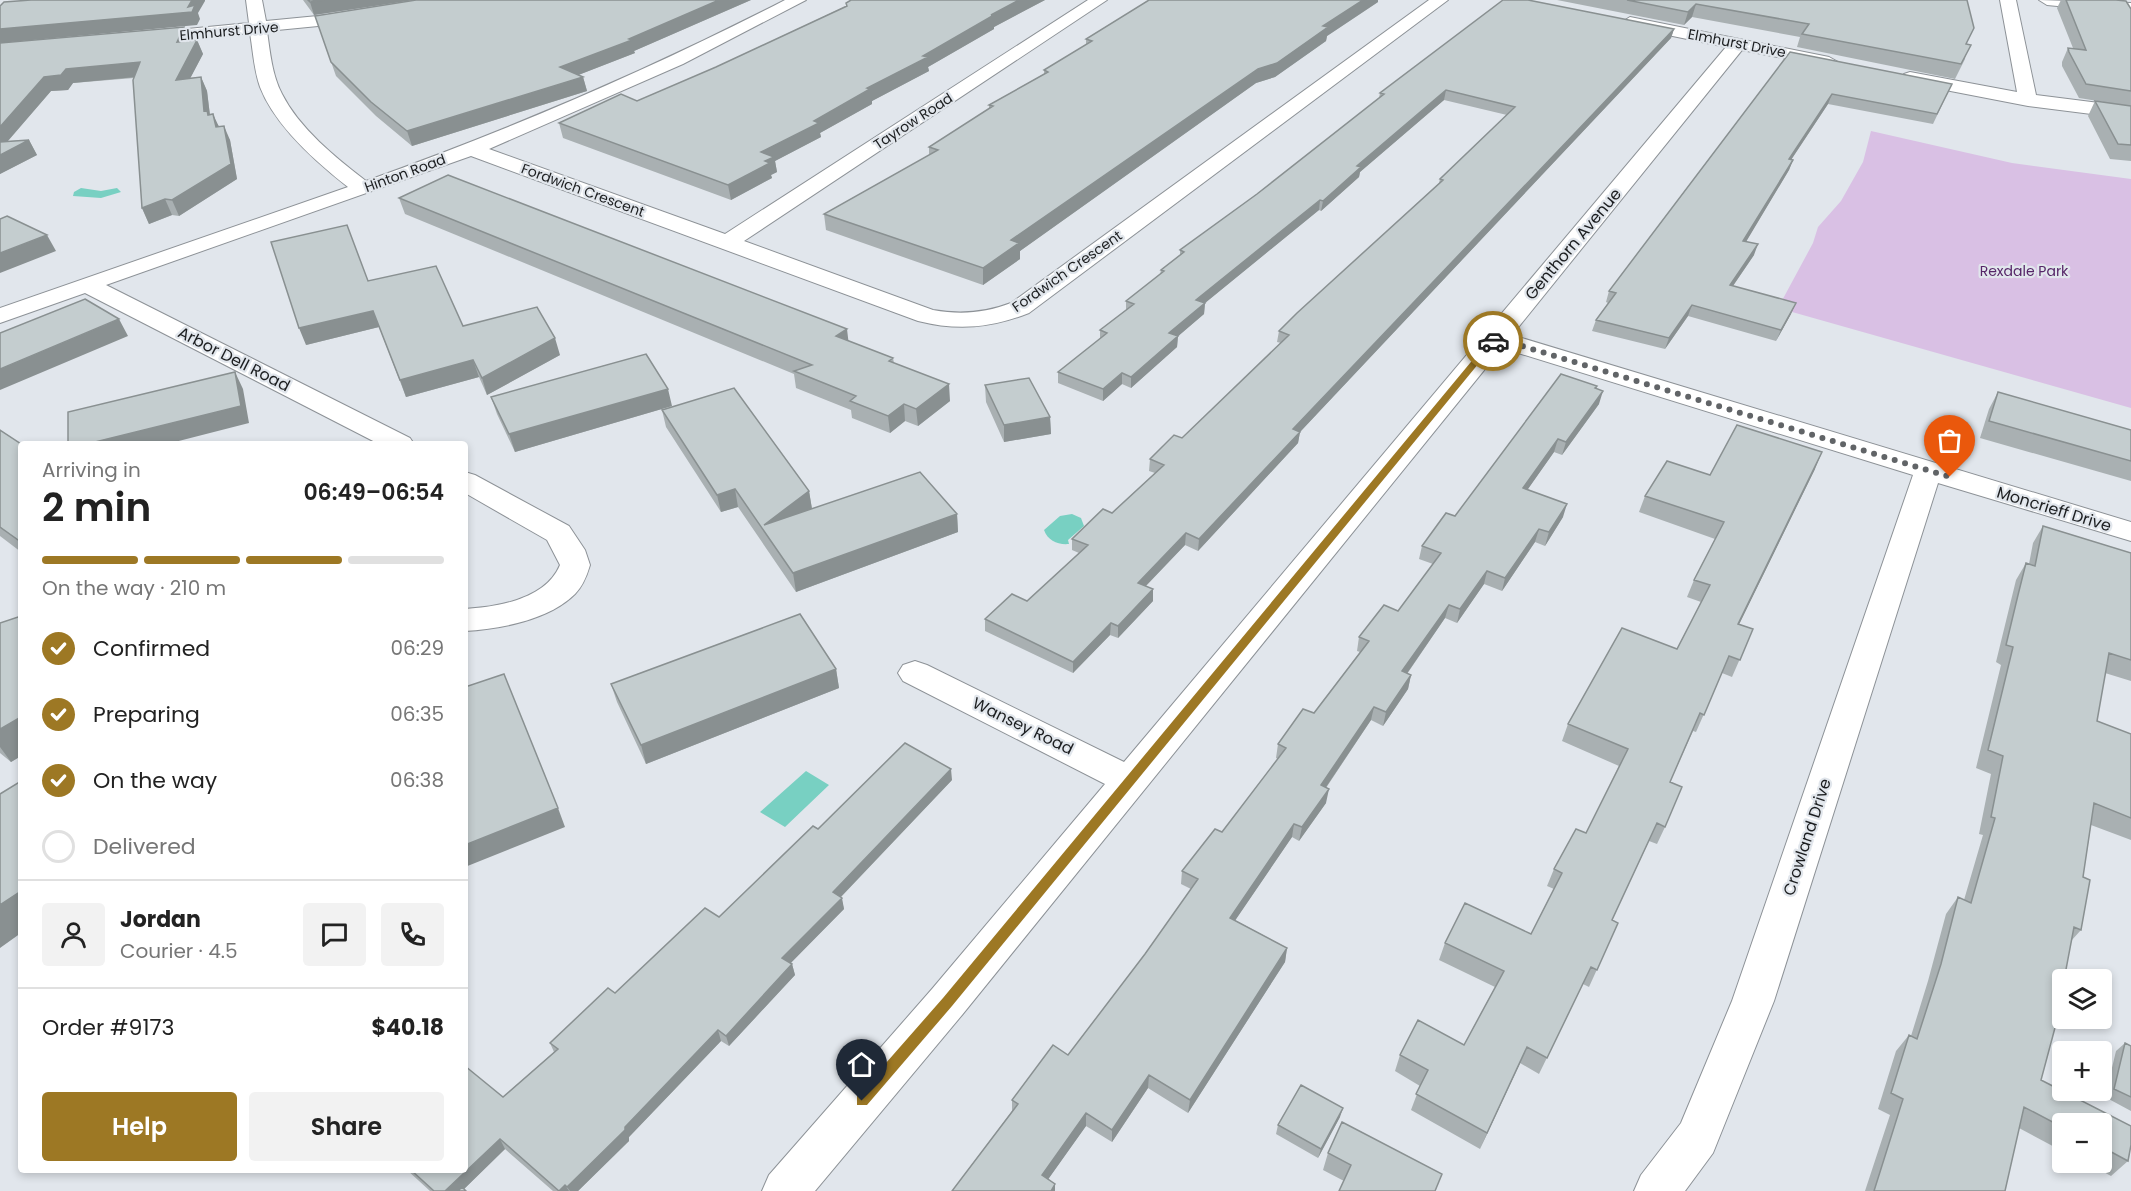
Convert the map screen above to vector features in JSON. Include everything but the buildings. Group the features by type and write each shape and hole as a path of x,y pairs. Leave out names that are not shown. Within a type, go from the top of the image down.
{"street":[{"path":"254,0 273,95 304,133 345,176 363,189"},
{"name":"Hinton Road","path":"0,316 85,284 363,189 470,149 625,83 732,34 798,0"},
{"name":"Tayrow Road","path":"728,242 1099,0"},
{"name":"Fordwich Crescent","path":"470,149 927,316 953,322 976,322 1001,316 1020,308 1440,0"},
{"path":"2008,0 2028,100"},
{"path":"2047,0 2131,8"},
{"name":"Elmhurst Drive","path":"126,40 260,29 381,14"},
{"name":"Elmhurst Drive","path":"1612,18 1851,66"},
{"name":"Genthorn Avenue","path":"785,1191 947,1002 1738,44"},
{"path":"1895,75 2028,100 2131,113"},
{"name":"Arbor Dell Road","path":"85,284 389,441"},
{"name":"Moncrieff Drive","path":"1496,338 2131,532"},
{"name":"Crowland Drive","path":"1657,1191 1696,1138 1753,1001 1928,471"},
{"path":"468,483 558,533 570,550 575,565 566,585 519,610 483,620 468,620"},
{"name":"Wansey Road","path":"915,673 1130,781"}],"green space":[{"name":"Rexdale Park","path":"1871,131 2012,163 2131,179 2131,408 1778,308 1813,243 1818,227 1841,201 1863,162"}],"shaded area":[{"path":"81,188 101,191 117,188 121,192 101,198 73,196 74,192"},
{"path":"1072,514 1081,518 1084,526 1068,540 1069,544 1051,540 1044,530 1060,516"},
{"path":"806,771 829,785 785,827 760,812"}],"way so far":[{"path":"1493,341 1496,338 1950,477"}],"route":[{"path":"862,1101 947,1002 1493,341"}]}
